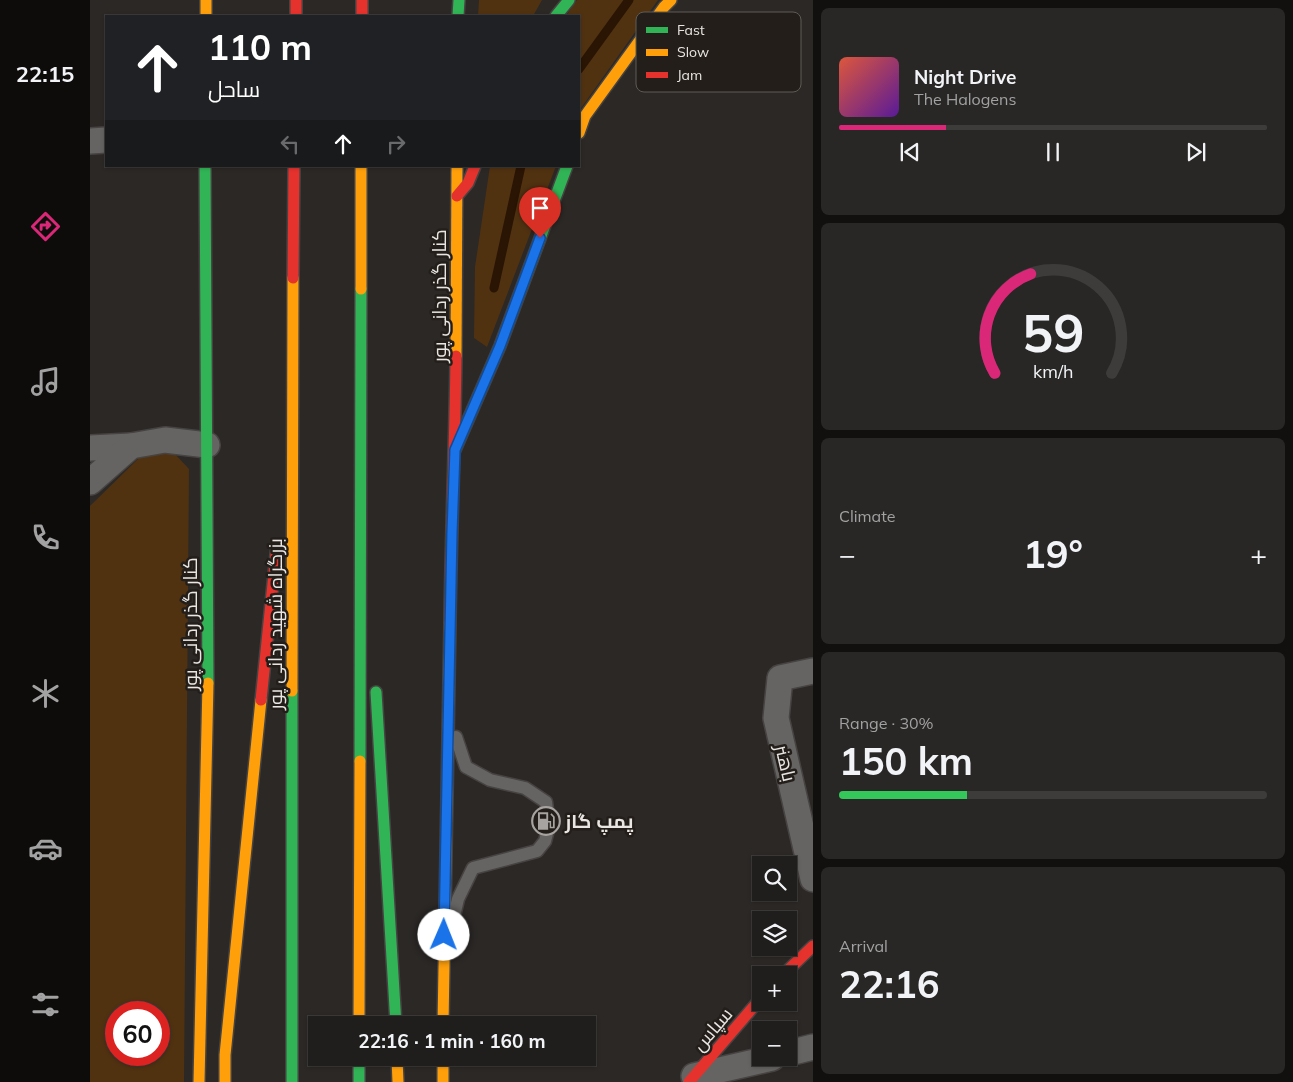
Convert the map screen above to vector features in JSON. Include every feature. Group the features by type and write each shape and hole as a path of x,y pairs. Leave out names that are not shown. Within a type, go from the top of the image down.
{"main road":[{"path":"206,0 206,15"},
{"path":"296,0 296,15"},
{"path":"362,0 362,15"},
{"path":"458,15 459,0"},
{"path":"557,15 569,0"},
{"path":"660,12 671,0"},
{"path":"580,130 585,116 636,45"},
{"name":"کنار گذر ردانی پور","path":"199,1082 208,704 205,167"},
{"name":"بزرگراه شهید ردانی پور","path":"292,1082 292,392 294,167"},
{"path":"359,1016 361,167"},
{"name":"کنار گذر ردانی پور","path":"443,1016 451,541 455,450 457,167"},
{"path":"457,196 468,183 475,167"},
{"path":"455,450 500,346 566,167"},
{"path":"281,501 292,392"},
{"path":"359,402 372,615"},
{"path":"225,1082 225,1055 278,531"},
{"path":"376,683 395,1016"},
{"path":"792,966 813,946"},
{"name":"سپاس","path":"692,1079 752,1009"},
{"path":"359,1066 359,1082"},
{"path":"397,1066 398,1082"},
{"path":"443,1066 443,1082"}],"street":[{"path":"90,141 105,140"},
{"path":"90,448 131,446 165,440 207,445"},
{"path":"90,482 131,446"},
{"name":"باهنر","path":"813,671 780,678 776,718 813,879"},
{"path":"797,1051 813,1048"},
{"path":"692,1079 723,1076 752,1065"}],"lane":[{"path":"444,954 458,899 474,868 537,851 545,841 550,826 546,802 525,788 490,780 466,767 448,713"}],"shaded area":[{"path":"479,0 542,0 534,15 478,15"},
{"path":"577,0 658,0 649,12 636,12 636,31 580,110 580,15 567,15"},
{"path":"490,167 556,167 487,347 474,338 475,267"},
{"path":"173,452 189,469 184,1082 90,1082 90,506 139,458"}],"waterway":[{"path":"580,68 629,0"},
{"path":"494,288 521,167"}],"traffic: fast":[{"path":"458,15 459,0"},
{"path":"557,15 569,0"},
{"path":"205,167 208,683"},
{"path":"455,450 500,346 567,167"},
{"path":"360,761 361,289"},
{"path":"292,691 292,1082"},
{"path":"376,692 395,1016"},
{"path":"359,1066 359,1082"}],"traffic: slow":[{"path":"206,0 206,15"},
{"path":"660,12 671,0"},
{"path":"580,130 585,116 636,46"},
{"path":"361,167 361,289"},
{"path":"456,356 457,167"},
{"path":"292,691 293,278"},
{"path":"443,1016 450,623"},
{"path":"199,1082 208,683"},
{"path":"225,1082 225,1055 261,700"},
{"path":"359,1016 360,761"},
{"path":"397,1066 398,1082"},
{"path":"443,1066 443,1082"}],"traffic: jam":[{"path":"296,0 296,15"},
{"path":"362,0 362,15"},
{"path":"293,278 294,167"},
{"path":"457,196 468,183 475,167"},
{"path":"450,623 456,356"},
{"path":"261,700 277,545"},
{"path":"792,966 813,946"},
{"path":"689,1082 752,1008"}],"place":[{"name":"پمپ گاز","path":"546,821"}],"route":[{"path":"444,935 455,450 500,346 540,238"}]}
